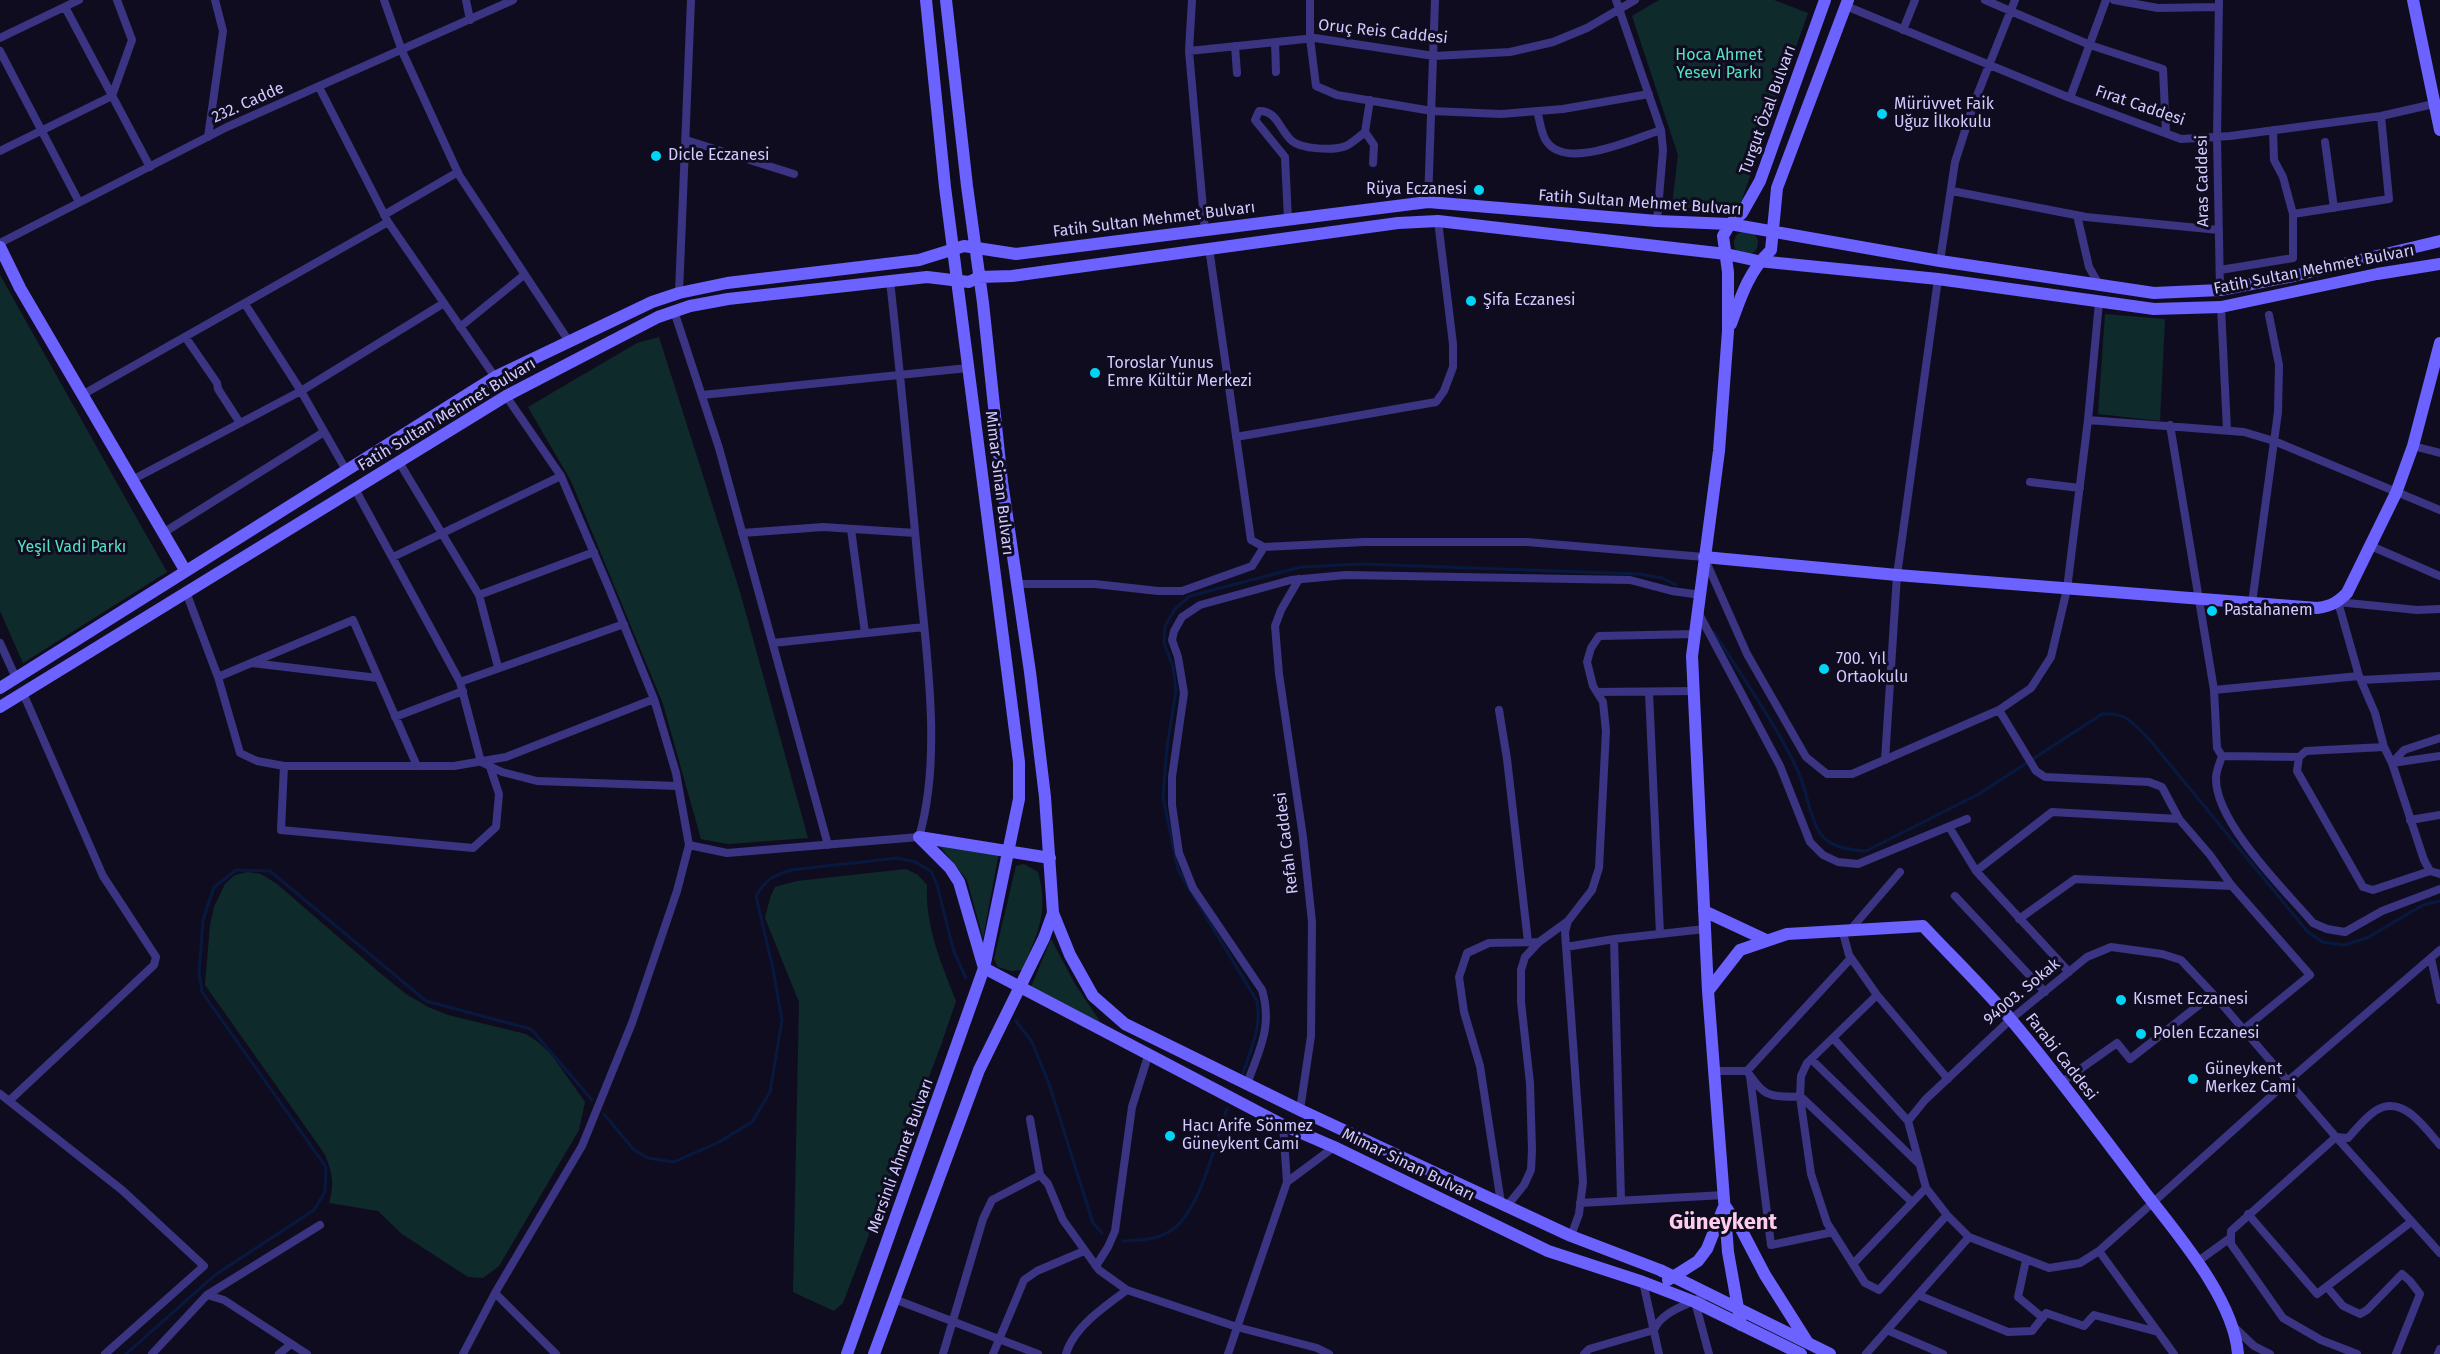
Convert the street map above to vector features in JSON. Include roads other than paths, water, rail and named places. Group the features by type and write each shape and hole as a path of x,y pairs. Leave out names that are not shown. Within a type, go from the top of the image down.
{"street":[{"path":"0,38 79,0"},
{"path":"0,151 112,96 132,40 117,0"},
{"path":"208,137 223,32 214,0"},
{"path":"384,0 402,51 458,172 570,343"},
{"path":"466,0 470,20"},
{"name":"232. Cadde","path":"0,245 208,137 470,20 499,3 513,0"},
{"path":"679,293 691,0"},
{"name":"Mimar Sinan Bulvarı","path":"926,0 953,250 1019,762 1019,799 984,968"},
{"name":"Mimar Sinan Bulvarı","path":"946,0 1002,482 1045,797 1053,913 1070,955 1093,996 1125,1024 1300,1110 1571,1236 1671,1276 1830,1354"},
{"path":"1192,0 1189,51 1204,231"},
{"path":"1310,0 1310,38 1316,86 1337,95 1432,111 1502,114 1563,109 1649,94"},
{"path":"1428,202 1435,0"},
{"name":"Oruç Reis Caddesi","path":"1189,51 1310,38 1434,56 1510,52 1553,42 1587,28 1618,4 1635,0"},
{"path":"1904,30 1915,0"},
{"path":"1985,0 2090,45 2163,69 2166,133"},
{"path":"1940,261 1955,162 1989,65 2015,0"},
{"path":"2070,98 2106,0"},
{"path":"2114,0 2164,4 2219,4"},
{"path":"2413,0 2437,104 2440,130"},
{"name":"Turgut Özal Bulvarı","path":"1730,224 1742,213 1760,182 1821,1"},
{"path":"1728,331 1750,274 1758,261 1771,250 1773,241 1771,231 1777,188 1847,3"},
{"name":"Fırat Caddesi","path":"1847,3 1904,30 2070,98 2181,139 2217,137 2381,117 2437,104"},
{"path":"1618,4 1661,130 1663,150 1657,221"},
{"name":"Aras Caddesi","path":"2219,4 2217,137 2220,290"},
{"path":"65,7 150,167"},
{"path":"1275,42 1276,72"},
{"path":"1235,46 1237,73"},
{"path":"0,51 79,202"},
{"path":"319,87 386,219 495,377"},
{"path":"1370,100 1365,132 1374,145 1373,163"},
{"path":"1288,220 1285,156 1255,120 1255,115 1259,111 1264,111 1273,115 1292,142 1311,149 1345,147 1365,132"},
{"path":"1537,111 1545,141 1556,151 1570,154 1593,152 1661,130"},
{"path":"2294,214 2389,199 2381,117"},
{"path":"2220,270 2293,258 2294,214 2283,177 2274,160 2273,130"},
{"path":"686,140 794,174"},
{"path":"2325,141 2334,208"},
{"path":"82,395 245,304 386,219 458,172"},
{"path":"1952,191 2077,215 2219,230"},
{"name":"Fatih Sultan Mehmet Bulvarı","path":"0,688 495,377 652,302 679,293 727,283 919,260 964,246 1016,254 1428,202 1657,221 1730,224 1940,261 2154,293 2220,290 2293,276 2440,241"},
{"path":"2077,215 2089,267 2098,283"},
{"path":"1236,437 1436,402 1444,391 1453,367 1453,344 1438,221"},
{"name":"Fatih Sultan Mehmet Bulvarı","path":"0,707 506,396 576,358 674,311 728,299 927,277 969,282 979,277 1012,276 1398,223 1438,221 1726,254 1758,261 1938,279 2154,309 2221,307 2376,274 2440,264"},
{"path":"1730,224 1723,236 1726,254 1728,331 1719,451 1692,656 1708,991 1728,1252 1741,1325"},
{"path":"0,245 20,288 185,570"},
{"path":"1209,248 1251,540 1264,547 1364,542 1527,542 1897,575 2317,608 2338,602 2417,610 2440,609"},
{"path":"460,327 524,275"},
{"path":"1885,759 1897,575 1938,279"},
{"path":"890,281 924,627 931,769 927,809 919,837"},
{"path":"1704,557 1747,654 1806,757 1827,774 1852,774 1999,710 2031,688 2051,657 2067,589 2088,420 2099,302"},
{"path":"132,480 301,391 444,303"},
{"path":"245,304 301,391 346,470"},
{"path":"2221,307 2227,430"},
{"path":"674,311 702,395 742,533 828,845"},
{"path":"2252,603 2274,441 2279,365 2269,315"},
{"path":"186,338 217,383 218,389 240,423"},
{"path":"2338,602 2347,593 2396,493 2413,446 2440,343"},
{"path":"702,395 968,368"},
{"path":"463,1354 495,1293 582,1146 632,1023 689,845 678,786 654,699 624,624 561,476 506,396"},
{"path":"2088,420 2244,432 2274,441 2440,510"},
{"path":"2170,425 2214,690 2217,748 2222,756 2216,777 2219,801 2233,828 2313,923 2345,932 2382,911 2440,889"},
{"path":"163,533 324,432"},
{"path":"2413,446 2440,453"},
{"path":"399,462 478,596 498,667"},
{"path":"393,557 561,476"},
{"path":"2030,482 2080,488"},
{"path":"284,766 281,830 473,848 496,827 499,794 486,763 462,686 356,489"},
{"path":"742,533 823,527 915,533"},
{"path":"851,529 865,633"},
{"path":"2371,546 2440,576"},
{"path":"1017,584 1095,584 1158,591 1182,591 1252,566 1264,547"},
{"path":"478,596 594,552"},
{"path":"1247,1084 1265,1032 1268,1016 1262,990 1193,888 1179,854 1172,805 1172,777 1184,693 1178,657 1172,640 1182,617 1200,605 1299,579 1346,575 1630,580 1701,595"},
{"name":"Refah Caddesi","path":"1299,579 1281,610 1275,626 1275,635 1303,837 1312,922 1311,1036 1300,1110"},
{"path":"186,592 218,677 240,753 257,761 284,766 454,766 486,763 654,699"},
{"path":"2338,602 2360,678 2375,713 2384,747 2392,763 2410,820 2430,871"},
{"path":"1698,614 1780,766 1810,843 1823,855 1838,862 1858,864 1967,819"},
{"path":"218,677 353,620 417,766"},
{"path":"395,717 498,667 624,624"},
{"path":"773,643 924,627"},
{"path":"1504,1204 1524,1185 1531,1170 1530,1083 1521,1002 1521,970 1525,957 1539,942 1568,921 1592,890 1599,868 1606,731 1603,702 1593,686 1587,663 1591,648 1599,636 1695,634"},
{"path":"0,643 16,678"},
{"path":"252,663 378,678"},
{"path":"2214,690 2360,678 2440,676"},
{"path":"1597,692 1694,691"},
{"path":"1649,692 1660,934"},
{"path":"9,1101 154,965 156,957 103,876 23,693"},
{"path":"1499,710 1507,759 1528,942"},
{"path":"1999,710 2033,767 2045,777 2157,784 2162,787 2180,819 2232,886 2310,975 2244,1029"},
{"path":"2392,763 2404,750 2440,738"},
{"path":"2222,756 2298,757 2306,751 2384,747"},
{"path":"2392,763 2440,756"},
{"path":"2298,757 2296,771 2362,887 2373,890 2430,871 2440,874"},
{"path":"486,763 502,772 537,781 678,786"},
{"path":"1976,871 2052,812 2180,819"},
{"path":"2410,820 2440,815"},
{"path":"1951,830 1976,871 2069,972"},
{"path":"874,1354 979,1070 1020,986 984,968 959,882 950,868 919,837"},
{"path":"689,845 727,853 919,837 1050,858"},
{"path":"1900,872 1847,929 1851,958 1877,995 1948,1079"},
{"path":"2019,920 2075,879 2232,886"},
{"path":"1955,896 2045,992"},
{"path":"1704,911 1766,940"},
{"name":"Mimar Sinan Bulvarı","path":"1053,913 1020,986 1148,1056 1283,1125 1334,1147 1548,1251 1643,1282 1695,1302 1801,1354"},
{"path":"1568,921 1565,932 1583,1182 1571,1236"},
{"name":"Farabi Caddesi","path":"1708,991 1740,950 1766,940 1787,934 1923,926 2011,1019 2062,1082 2152,1202 2196,1262 2228,1313 2234,1327 2238,1354"},
{"path":"1566,947 1705,929"},
{"path":"1614,939 1621,1200"},
{"path":"1504,1204 1480,1066 1464,1012 1459,977 1467,953 1489,944 1539,942"},
{"name":"94003. Sokak","path":"1908,1121 1926,1100 2011,1019 2086,957 2111,947 2162,954 2181,960 2213,994 2440,1253"},
{"path":"1833,1038 1908,1121 1926,1188 1947,1215 1969,1237 2049,1268 2063,1267 2080,1263 2099,1251 2440,950"},
{"path":"1833,1232 1771,1245 1749,1073 1851,958"},
{"path":"2431,958 2440,1000"},
{"name":"Mersinli Ahmet Bulvarı","path":"847,1354 984,968"},
{"path":"2062,1082 2117,1043 2130,1059 2213,994"},
{"path":"1877,995 1811,1059 1801,1076 1800,1096 1811,1174 1827,1223 1865,1283 1879,1290 1947,1215"},
{"path":"1096,1266 1115,1231 1132,1107 1148,1056"},
{"path":"1811,1059 1919,1163"},
{"path":"1714,1071 1749,1073"},
{"path":"1749,1073 1763,1092 1773,1096 1800,1096 1911,1202"},
{"path":"0,1094 122,1190 204,1266 105,1354"},
{"path":"2357,1354 2321,1340 2283,1318 2231,1244 2231,1231 2336,1137 2348,1138 2376,1110 2391,1106 2405,1108 2440,1145"},
{"path":"1030,1119 1040,1175 1048,1184 1064,1220 1096,1266 1127,1290 1237,1327 1317,1348 1329,1354"},
{"path":"1228,1354 1287,1182 1283,1125"},
{"path":"1287,1182 1334,1147"},
{"path":"943,1354 983,1219 992,1200 1040,1175"},
{"path":"1853,1264 1926,1188"},
{"path":"1580,1203 1621,1200 1724,1200"},
{"path":"1660,1288 1671,1276 1698,1261 1707,1249 1724,1200"},
{"path":"1724,1200 1765,1275 1808,1343"},
{"path":"2248,1214 2317,1294 2411,1222"},
{"path":"152,1354 207,1295 320,1225"},
{"path":"1866,1354 1969,1237"},
{"path":"2196,1262 2230,1238"},
{"path":"993,1354 1024,1280 1037,1271 1084,1251"},
{"path":"2099,1251 2172,1351 2160,1354"},
{"path":"2026,1260 2018,1297 2043,1318"},
{"path":"2327,1287 2343,1306 2360,1314 2367,1310 2402,1274 2410,1281 2420,1294 2396,1354"},
{"path":"1643,1282 1659,1354"},
{"path":"1066,1354 1068,1346 1096,1312 1127,1290"},
{"path":"495,1293 556,1354"},
{"path":"1654,1330 1657,1322 1668,1314 1708,1294"},
{"path":"207,1295 224,1300 307,1354"},
{"path":"1918,1295 2008,1332 2032,1331 2046,1314 2084,1326 2094,1315 2158,1332"},
{"path":"894,1299 998,1341 1038,1354"},
{"path":"1695,1302 1708,1354"},
{"path":"2234,1327 2254,1346 2271,1354"},
{"path":"1584,1354 1589,1349 1654,1330"},
{"path":"1887,1330 1943,1354"},
{"path":"279,1354 291,1344"},
{"path":"2438,1354 2440,1349"}],"waterway":[{"path":"1243,1073 1257,1029 1257,1001 1178,870 1163,797 1167,747 1176,690 1173,667 1164,643 1165,626 1175,609 1190,596 1301,567 1361,564 1639,574 1662,578 1676,585"},
{"path":"1714,632 1788,751 1800,776 1818,830 1833,844 1866,851 1979,794 2102,714 2110,714 2128,720 2149,739 2307,931 2322,942 2344,945 2367,938 2423,905 2440,901"},
{"path":"604,1114 634,1150 648,1158 674,1162 719,1142 752,1122 770,1092 782,1020 756,896 767,882 785,872 897,858 915,862 931,871 937,885 954,952 966,978"},
{"path":"126,1354 215,1275 314,1210 325,1192 326,1167 202,992 199,973 203,920 214,887 236,870 270,871 426,1001 531,1029 592,1100"},
{"path":"1016,1021 1032,1042 1049,1084 1093,1223 1102,1233"},
{"path":"1123,1241 1161,1236 1182,1221 1199,1192 1227,1109"}],"place":[{"name":"Mürüvvet Faik Uğuz İlkokulu","path":"1882,114"},
{"name":"Dicle Eczanesi","path":"656,156"},
{"name":"Rüya Eczanesi","path":"1479,190"},
{"name":"Şifa Eczanesi","path":"1471,301"},
{"name":"Toroslar Yunus Emre Kültür Merkezi","path":"1095,373"},
{"name":"Pastahanem","path":"2212,611"},
{"name":"700. Yıl Ortaokulu","path":"1824,669"},
{"name":"Kısmet Eczanesi","path":"2121,1000"},
{"name":"Polen Eczanesi","path":"2141,1034"},
{"name":"Güneykent Merkez Cami","path":"2193,1079"},
{"name":"Hacı Arife Sönmez Güneykent Cami","path":"1170,1136"}],"district":[{"name":"Güneykent","path":"1723,1223"}],"park label":[{"name":"Hoca Ahmet Yesevi Parkı","path":"1719,65"},
{"name":"Yeşil Vadi Parkı","path":"72,548"}]}
